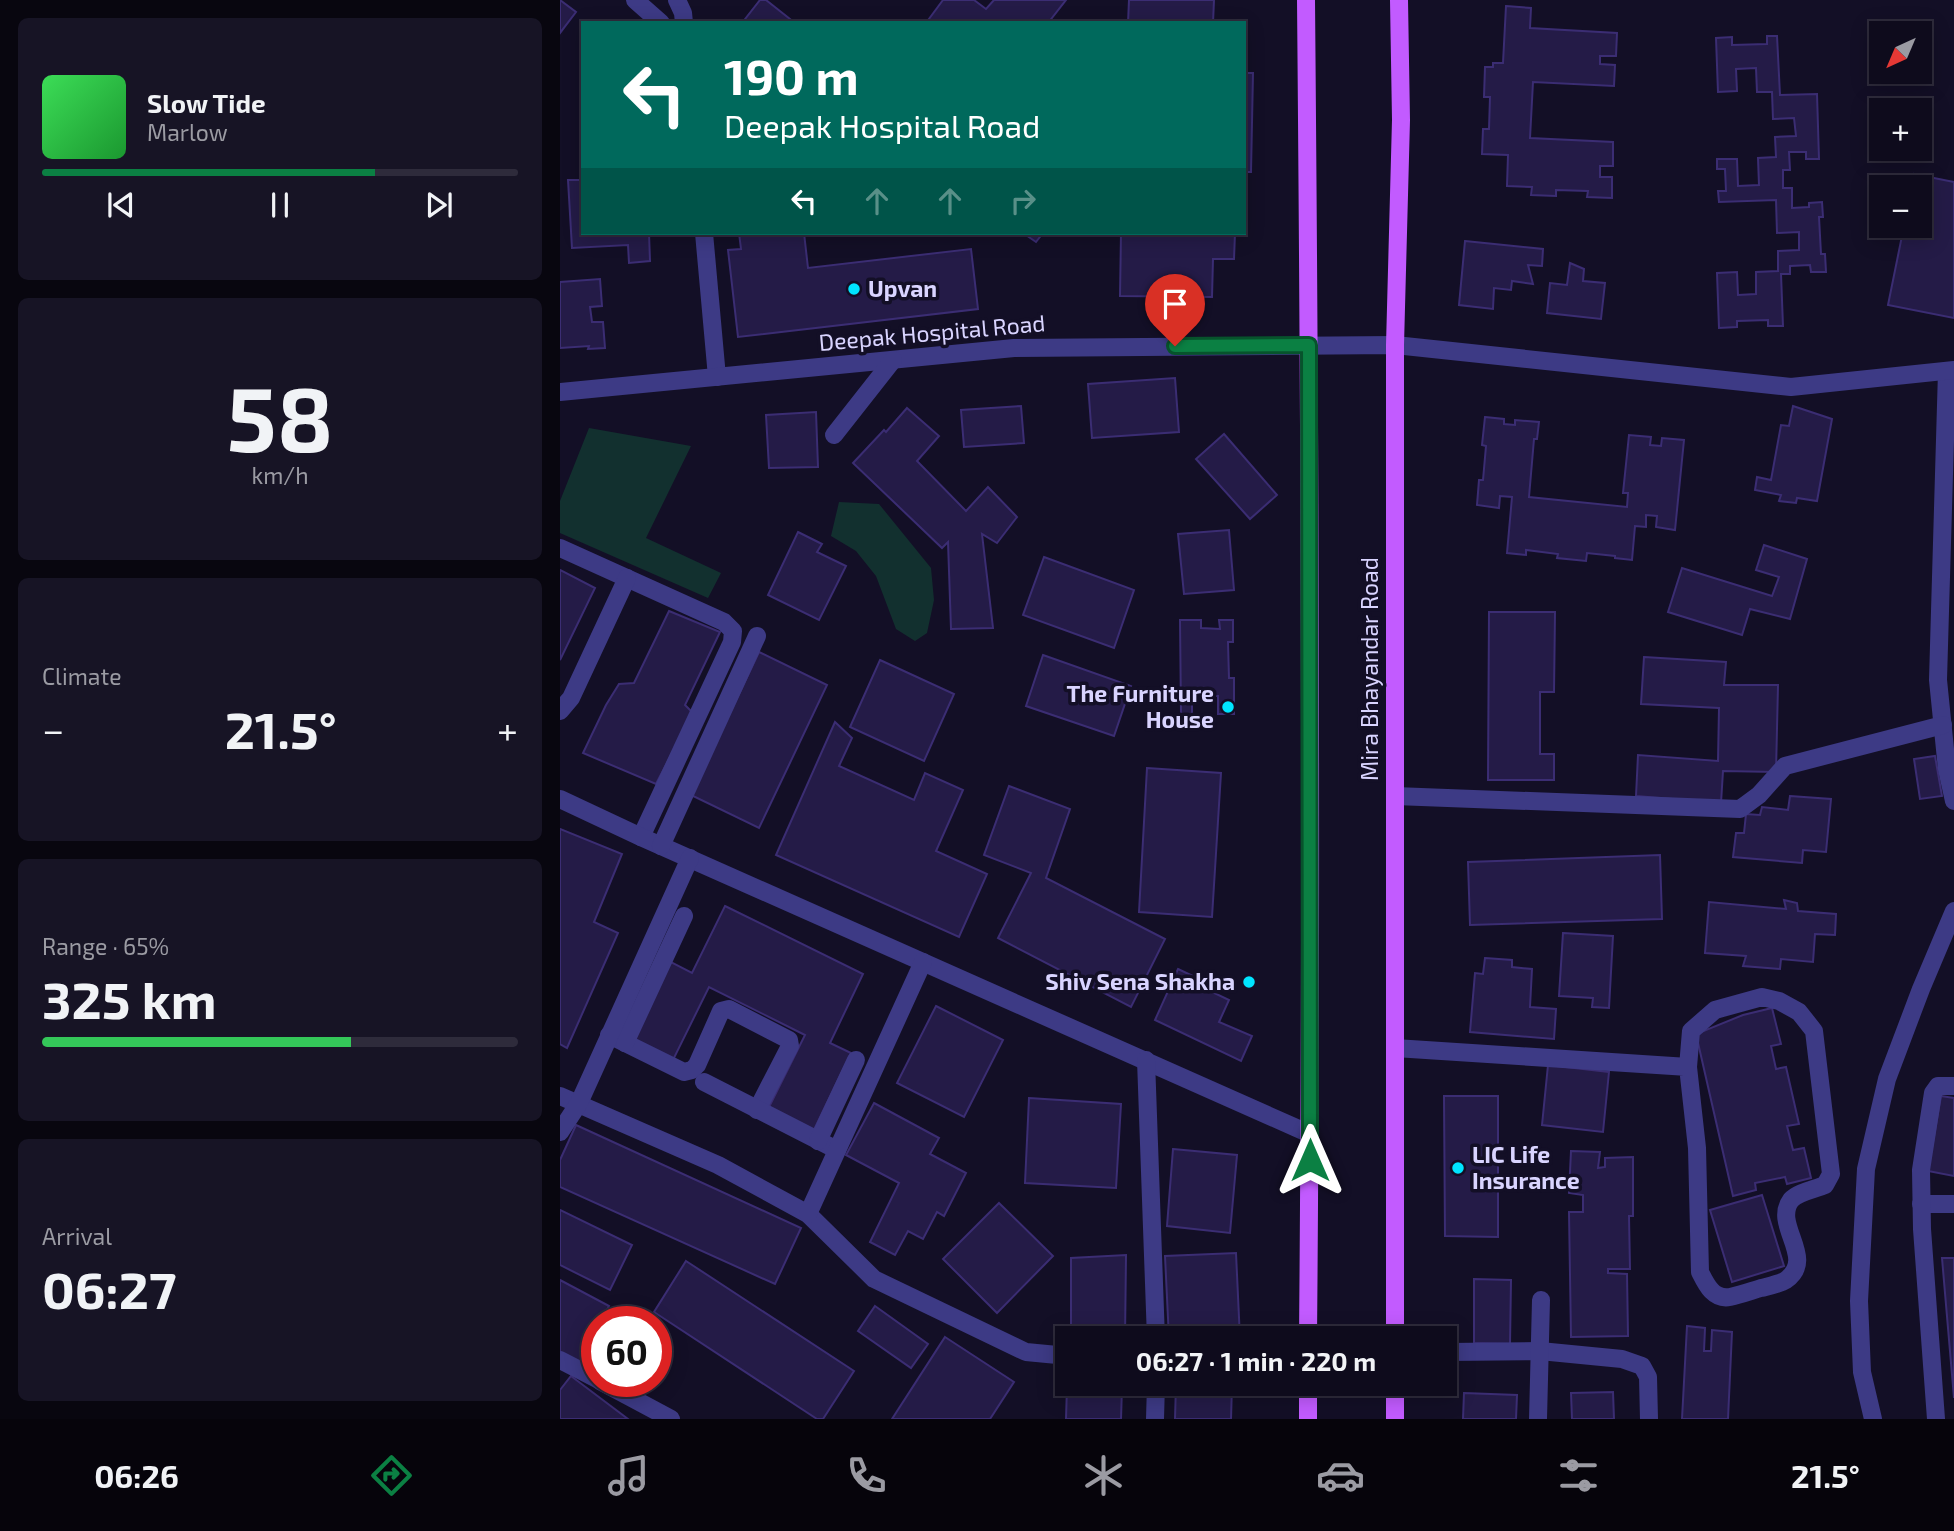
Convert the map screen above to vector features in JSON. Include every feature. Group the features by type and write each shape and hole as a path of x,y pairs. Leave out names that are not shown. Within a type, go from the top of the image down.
{"main road":[{"path":"1306,0 1309,345 1308,1326"},
{"name":"Mira Bhayandar Road","path":"1395,1326 1395,345 1401,120 1399,0"},
{"path":"1308,1396 1308,1419"},
{"path":"1395,1396 1395,1419"}],"street":[{"path":"635,0 659,21"},
{"path":"704,235 717,377"},
{"name":"Deepak Hospital Road","path":"560,392 1014,348 1395,345 1791,387 1951,370"},
{"path":"834,435 893,360"},
{"path":"1951,370 1938,680 1947,769 1954,801"},
{"path":"560,548 724,622 733,631 732,642 641,837"},
{"path":"560,711 571,698 627,578"},
{"path":"661,846 757,636"},
{"path":"1395,796 1740,810 1759,795 1785,766 1943,725"},
{"path":"560,799 1310,1134"},
{"path":"617,1039 690,858"},
{"path":"1873,1419 1862,1372 1859,1301 1866,1169 1887,1079 1954,911"},
{"path":"560,1132 617,1039 684,916"},
{"path":"808,1213 923,962"},
{"path":"1762,997 1779,1001 1799,1012 1814,1031 1831,1174 1825,1185 1798,1195 1791,1201 1786,1215 1798,1258 1797,1269 1785,1281 1726,1298 1713,1294 1703,1279 1700,1272 1697,1148 1688,1067 1690,1031 1714,1010 1762,997"},
{"path":"617,1039 684,1072 692,1070 697,1065 721,1012 729,1009 789,1040 790,1046 757,1110"},
{"path":"1395,1048 1688,1067"},
{"path":"818,1141 856,1060"},
{"path":"1146,1060 1156,1326"},
{"path":"704,1082 837,1150"},
{"path":"1936,1419 1921,1170 1933,1093 1938,1086 1954,1086"},
{"path":"560,1096 718,1165 808,1213 874,1279 1026,1352 1055,1355"},
{"path":"1921,1203 1954,1204"},
{"path":"1538,1419 1541,1300"},
{"path":"1457,1352 1540,1352 1622,1360 1642,1366 1648,1377 1649,1419"},
{"path":"560,1360 581,1371"},
{"path":"1155,1419 1156,1396"},
{"path":"630,1397 671,1419"}],"green space":[{"path":"589,428 691,446 646,538 721,573 708,598 560,533 560,501"},
{"path":"839,502 879,504 931,568 934,600 927,633 915,641 896,629 876,576 856,551 831,536"}],"building":[{"path":"560,0 576,12 560,33"},
{"path":"760,0 766,0 792,21 744,21"},
{"path":"943,0 974,0 986,9 994,0 1066,0 1050,21 927,21"},
{"path":"1129,0 1214,0 1213,21 1128,21"},
{"path":"1506,6 1531,8 1530,28 1617,33 1616,56 1600,56 1600,64 1615,65 1614,86 1533,82 1530,138 1613,142 1613,166 1600,166 1600,177 1612,177 1612,198 1587,197 1588,191 1556,190 1556,196 1531,195 1532,187 1507,186 1508,155 1482,154 1483,129 1489,129 1490,97 1484,97 1485,67 1493,67 1493,63 1503,63"},
{"path":"1767,36 1777,36 1780,95 1817,94 1819,159 1806,159 1806,152 1789,152 1790,170 1783,170 1783,188 1792,188 1792,208 1809,207 1809,203 1822,202 1823,217 1819,217 1821,254 1825,254 1826,272 1811,272 1810,265 1790,266 1790,274 1781,274 1783,326 1768,326 1768,320 1737,321 1737,327 1719,328 1717,273 1737,272 1738,295 1756,294 1756,272 1778,271 1778,251 1799,250 1799,232 1777,233 1776,200 1719,202 1718,191 1726,191 1725,169 1717,169 1717,159 1737,159 1738,186 1759,185 1758,158 1776,157 1775,137 1796,136 1794,118 1773,119 1772,92 1757,92 1756,68 1736,69 1737,91 1718,92 1716,38 1732,37 1732,45 1767,44"},
{"path":"1246,73 1253,73 1251,172 1246,172"},
{"path":"1932,178 1954,182 1954,318 1888,305 1902,238 1932,238"},
{"path":"568,180 581,180 581,235 649,235 650,261 629,263 628,245 572,248"},
{"name":"Upvan","path":"739,235 804,235 808,268 971,249 978,309 738,337 728,250 741,249"},
{"path":"1026,235 1041,235 1036,242"},
{"path":"1121,235 1235,235 1234,259 1213,259 1212,297 1120,296"},
{"path":"1465,241 1543,249 1542,266 1528,265 1533,284 1512,281 1511,290 1494,288 1493,309 1459,305"},
{"path":"1570,263 1584,269 1583,281 1605,283 1601,319 1547,313 1550,283 1567,285"},
{"path":"600,279 602,306 590,307 592,322 603,322 605,348 560,348 560,282"},
{"path":"1175,378 1179,432 1092,438 1088,384"},
{"path":"1021,406 1024,443 964,447 961,410"},
{"path":"1793,406 1832,419 1817,501 1797,498 1796,503 1779,501 1781,495 1755,490 1757,477 1771,480 1781,425 1789,426"},
{"path":"907,408 939,436 917,461 966,511 988,487 1017,517 997,543 982,534 993,628 951,629 948,542 942,548 853,463"},
{"path":"816,412 818,467 769,468 766,415"},
{"path":"1485,417 1504,419 1504,424 1515,425 1515,420 1539,422 1537,439 1534,439 1529,497 1627,507 1628,493 1623,493 1629,435 1651,437 1650,445 1661,446 1662,438 1684,440 1675,530 1656,527 1657,516 1646,515 1646,527 1635,526 1632,560 1587,553 1586,561 1557,558 1558,554 1526,550 1526,555 1507,553 1512,497 1500,496 1499,508 1477,505 1479,480 1483,480 1486,446 1482,445"},
{"path":"1224,434 1277,495 1250,519 1196,459"},
{"path":"1229,530 1234,590 1184,594 1178,534"},
{"path":"798,532 822,544 817,552 846,566 819,620 768,595"},
{"path":"1764,545 1807,559 1790,619 1750,609 1742,635 1668,612 1682,568 1772,596 1779,577 1756,570"},
{"path":"1044,557 1134,590 1114,648 1023,615"},
{"path":"560,570 595,588 560,660"},
{"path":"669,611 720,632 685,705 693,713 656,784 583,753 619,684 634,683"},
{"path":"1489,612 1555,612 1554,692 1540,692 1540,754 1554,754 1554,780 1488,780"},
{"path":"1180,620 1201,620 1201,628 1220,629 1219,620 1233,620 1233,642 1228,642 1229,678 1234,678 1234,714 1218,714 1218,696 1192,696 1192,714 1181,714"},
{"path":"759,652 827,685 759,828 691,795"},
{"path":"1043,655 1131,686 1114,736 1026,706"},
{"path":"1644,657 1726,662 1724,685 1778,685 1776,772 1723,771 1721,803 1636,796 1638,755 1718,761 1719,708 1641,704"},
{"path":"880,660 954,694 924,761 850,727"},
{"path":"835,722 852,738 839,766 914,800 925,773 963,790 936,851 987,874 959,937 776,855"},
{"path":"1935,756 1942,796 1920,799 1914,759"},
{"path":"1147,768 1221,773 1212,917 1139,912"},
{"path":"1009,786 1070,809 1046,878 1165,939 1131,1007 998,938 1031,873 984,855"},
{"path":"1790,796 1831,799 1826,852 1803,850 1802,863 1733,857 1736,833 1744,833 1746,814 1760,815 1762,807 1788,810"},
{"path":"560,829 622,854 594,922 618,933 567,1048 560,1044"},
{"path":"1660,855 1662,919 1470,925 1468,862"},
{"path":"1784,900 1797,903 1798,911 1836,914 1835,935 1815,934 1813,962 1781,959 1780,969 1743,966 1746,956 1705,953 1709,902 1786,909"},
{"path":"725,906 863,974 830,1043 851,1053 812,1134 767,1111 805,1035 709,987 671,1064 629,1043 669,961 692,973"},
{"path":"1563,933 1613,936 1609,1008 1592,1007 1593,998 1559,996"},
{"path":"1485,958 1512,960 1512,967 1532,969 1530,1007 1556,1009 1554,1039 1470,1032 1475,973 1483,974"},
{"path":"1178,969 1212,985 1210,991 1229,1000 1219,1022 1252,1036 1241,1061 1155,1020"},
{"path":"936,1006 1003,1040 964,1117 897,1083"},
{"path":"1772,1008 1781,1044 1771,1046 1776,1069 1786,1067 1799,1124 1787,1126 1793,1150 1804,1148 1811,1178 1787,1184 1785,1177 1755,1183 1756,1190 1733,1196 1696,1034 1743,1015"},
{"path":"1548,1065 1609,1072 1603,1132 1542,1125"},
{"path":"1444,1096 1498,1096 1498,1237 1445,1236"},
{"path":"1941,1096 1954,1098 1954,1176 1928,1171"},
{"path":"1029,1098 1121,1104 1116,1188 1025,1183"},
{"path":"874,1103 939,1138 930,1154 966,1173 944,1216 937,1212 923,1239 908,1231 895,1255 870,1242 899,1183 846,1155"},
{"path":"576,1125 801,1228 775,1284 560,1187 560,1160"},
{"path":"1173,1149 1237,1155 1230,1233 1167,1226"},
{"path":"1571,1151 1600,1152 1598,1168 1605,1167 1605,1158 1633,1157 1633,1216 1629,1216 1630,1269 1608,1269 1608,1273 1627,1274 1628,1336 1571,1337 1569,1212 1583,1212 1583,1195 1569,1193"},
{"path":"1762,1195 1784,1266 1732,1282 1710,1210"},
{"path":"999,1203 1053,1256 997,1313 943,1259"},
{"path":"560,1210 632,1245 610,1290 560,1265"},
{"path":"1236,1253 1239,1326 1168,1326 1165,1256"},
{"path":"1126,1255 1125,1326 1071,1326 1071,1258"},
{"path":"1942,1258 1954,1258 1954,1398"},
{"path":"686,1261 854,1371 823,1419 817,1419 672,1324 672,1306 658,1306"},
{"path":"1474,1279 1511,1280 1510,1344 1474,1343"},
{"path":"560,1280 609,1306 581,1306 581,1363 560,1352"},
{"path":"875,1306 928,1344 911,1368 858,1331"},
{"path":"1687,1326 1705,1328 1704,1351 1711,1351 1712,1330 1732,1332 1728,1419 1682,1419"},
{"path":"945,1337 1014,1382 990,1419 892,1419"},
{"path":"571,1376 581,1384 581,1397 599,1397 628,1419 560,1419 560,1390"},
{"path":"1613,1392 1614,1419 1572,1419 1571,1393"},
{"path":"1464,1393 1517,1395 1516,1419 1463,1419"},
{"path":"1067,1396 1122,1396 1121,1419 1066,1419"},
{"path":"1176,1396 1232,1396 1231,1419 1175,1419"}],"place":[{"name":"Upvan","path":"854,289"},
{"name":"The Furniture House","path":"1228,707"},
{"name":"Shiv Sena Shakha","path":"1249,982"},
{"name":"LIC Life Insurance","path":"1458,1168"}],"route":[{"path":"1175,346 1309,345 1310,1160"}]}
